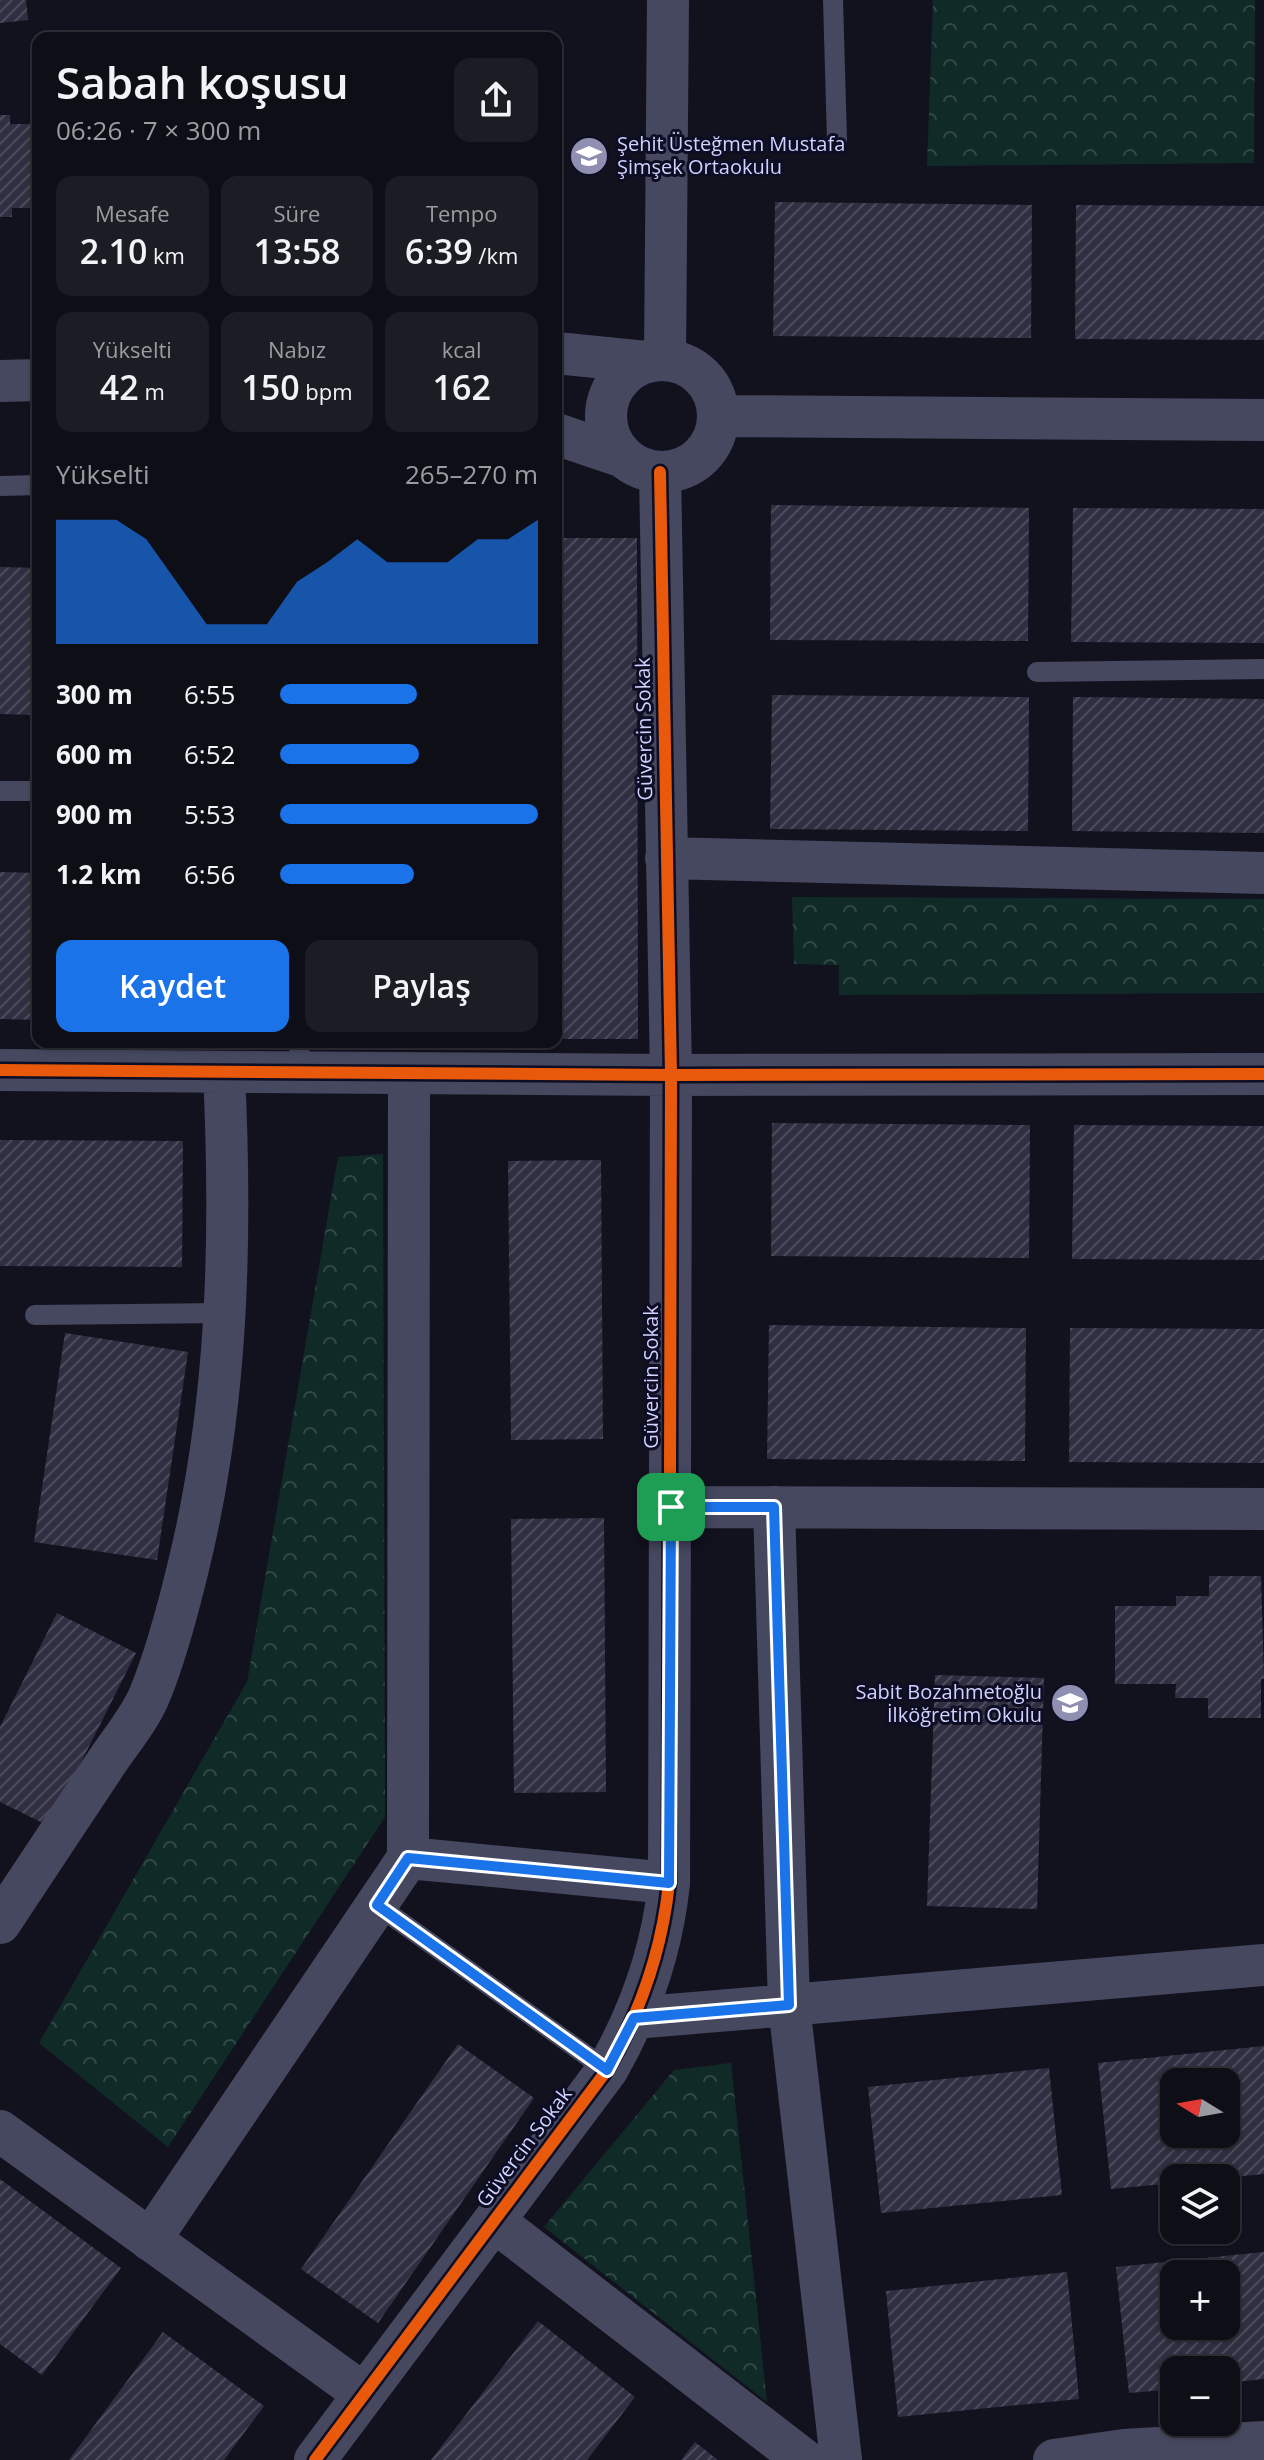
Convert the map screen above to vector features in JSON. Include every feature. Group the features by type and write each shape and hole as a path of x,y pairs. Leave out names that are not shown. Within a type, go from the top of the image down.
{"street":[{"path":"656,361 668,0"},
{"path":"562,353 684,364 700,375 712,390 718,416 717,428 709,446 696,461 679,469 642,464 562,436"},
{"path":"642,464 612,442 607,423 607,404 615,385 629,371 656,361"},
{"path":"0,381 32,380"},
{"path":"718,416 1264,420"},
{"name":"Güvercin Sokak","path":"315,2460 607,2070 634,2018 655,1962 665,1916 669,1883 671,1075 666,858 642,464"},
{"path":"666,858 1264,873"},
{"path":"0,1070 224,1072 300,1057 409,1073 1264,1074"},
{"path":"0,1923 149,1697 177,1613 212,1453 226,1313 224,1072"},
{"path":"150,2240 408,1858 409,1073"},
{"path":"671,1507 1264,1509"},
{"path":"774,1507 789,2005 841,2460"},
{"path":"408,1858 669,1883"},
{"path":"634,2018 1264,1965"},
{"path":"0,2131 364,2394"},
{"path":"494,2221 804,2460"},
{"path":"1054,2460 1124,2450 1264,2442"}],"lane":[{"path":"833,0 837,140"},
{"path":"0,486 32,485"},
{"path":"1037,672 1264,669"},
{"path":"0,791 32,791"},
{"path":"35,1315 226,1313"},
{"path":"377,1905 607,2070"}],"green space":[{"path":"933,0 1255,0 1254,163 927,166"},
{"path":"792,897 1264,899 1264,993 839,995 839,965 794,964"},
{"path":"383,1154 385,1817 168,2147 39,2043 247,1682 338,1157"},
{"path":"731,2063 767,2402 544,2227 674,2070"}],"building":[{"path":"0,0 26,0 28,20 0,23"},
{"path":"0,115 10,115 10,124 32,124 32,208 12,208 12,217 0,217"},
{"path":"775,202 1032,205 1031,338 773,336"},
{"path":"1076,205 1264,206 1264,340 1075,339"},
{"path":"771,505 1029,508 1028,641 770,640"},
{"path":"1073,508 1264,509 1264,643 1071,642"},
{"path":"562,538 637,538 638,1039 562,1039"},
{"path":"0,567 32,568 32,715 0,714"},
{"path":"772,695 1029,697 1028,831 770,829"},
{"path":"1073,697 1264,699 1264,833 1072,831"},
{"path":"0,872 32,873 32,1020 0,1019"},
{"path":"772,1123 1030,1125 1029,1258 771,1256"},
{"path":"1074,1125 1264,1126 1264,1260 1072,1259"},
{"path":"0,1140 183,1141 182,1267 0,1266"},
{"path":"601,1160 603,1439 511,1440 508,1161"},
{"path":"769,1325 1026,1328 1025,1461 767,1459"},
{"path":"1070,1328 1264,1329 1264,1463 1069,1462"},
{"path":"65,1333 188,1352 157,1560 34,1542"},
{"path":"604,1518 606,1792 514,1793 511,1519"},
{"path":"1209,1576 1261,1576 1264,1679 1261,1679 1261,1718 1208,1718 1208,1698 1175,1698 1176,1684 1115,1684 1115,1606 1176,1606 1176,1596 1209,1596"},
{"path":"57,1613 136,1653 49,1826 0,1802 0,1727"},
{"path":"935,1675 1044,1678 1037,1909 927,1906"},
{"path":"458,2044 534,2098 378,2323 301,2269"},
{"path":"1264,2046 1264,2174 1240,2176 1240,2164 1160,2164 1160,2184 1111,2189 1098,2063"},
{"path":"1049,2068 1062,2195 881,2213 868,2087"},
{"path":"0,2179 121,2268 42,2375 0,2344"},
{"path":"1264,2252 1264,2379 1240,2382 1240,2356 1160,2356 1160,2390 1129,2393 1116,2267 1160,2263 1160,2340 1240,2340 1240,2260 1185,2260"},
{"path":"1067,2272 1079,2399 898,2417 886,2291"},
{"path":"538,2321 635,2397 587,2460 431,2460"},
{"path":"163,2332 264,2406 224,2460 69,2460"},
{"path":"695,2442 718,2460 681,2460"}],"cycle path":[{"path":"315,2460 607,2070 640,2003 666,1908 669,1883 671,1075 660,472"},
{"path":"0,1070 671,1075 1264,1074"}],"place":[{"name":"Şehit Üsteğmen Mustafa Şimşek Ortaokulu","path":"589,156"},
{"name":"Sabit Bozahmetoğlu İlköğretim Okulu","path":"1070,1703"}],"route":[{"path":"671,1507 774,1507 789,2005 634,2018 607,2070 377,1905 408,1858 669,1883 671,1507"}]}
